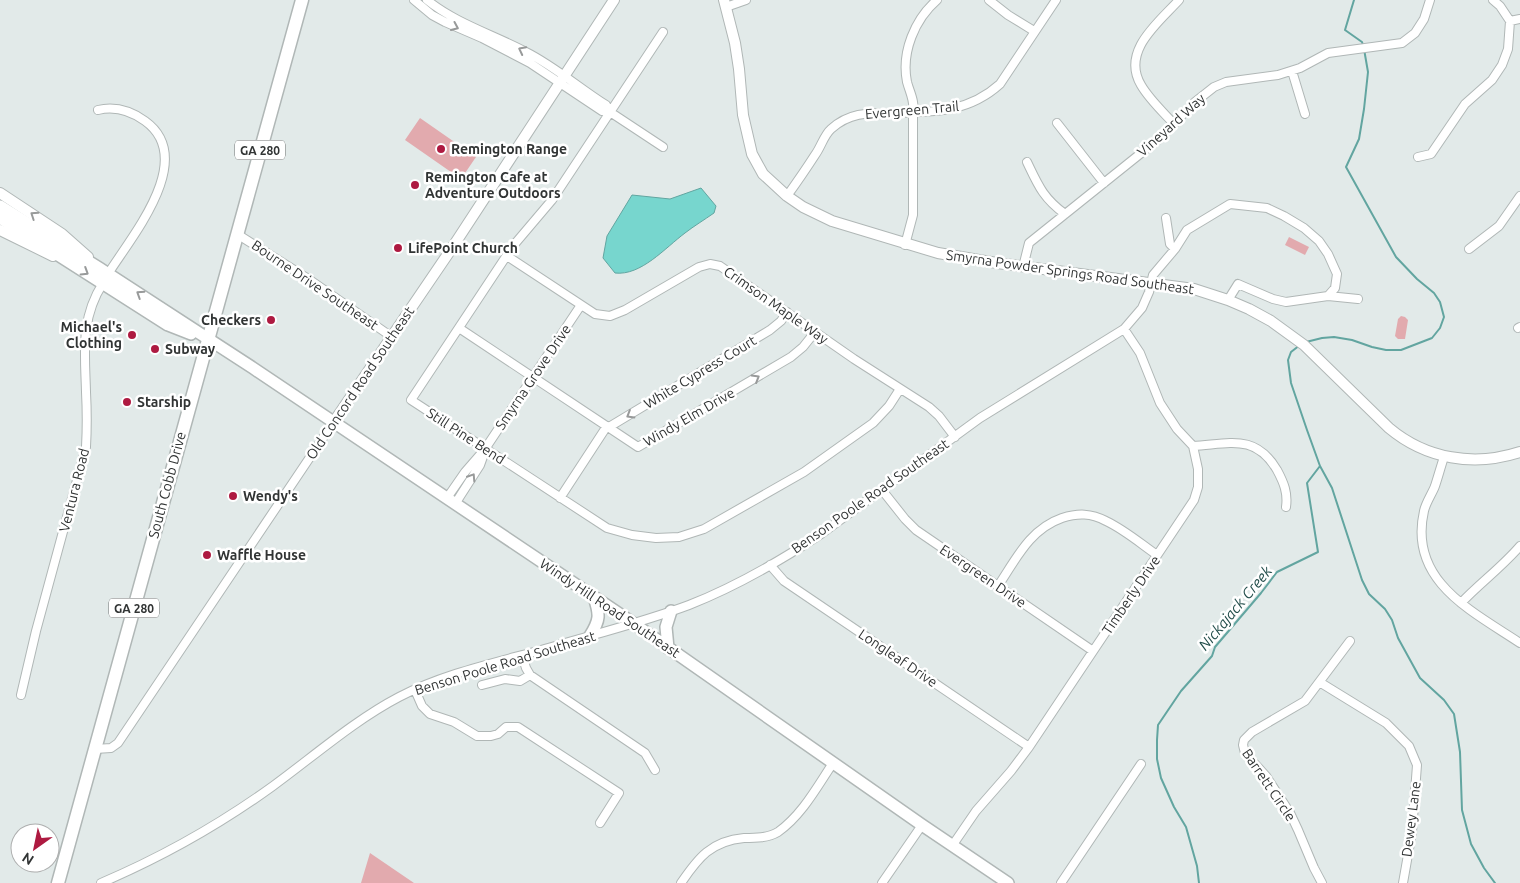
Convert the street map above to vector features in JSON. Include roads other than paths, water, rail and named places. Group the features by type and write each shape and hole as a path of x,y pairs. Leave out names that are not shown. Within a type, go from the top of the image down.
{"main road":[{"name":"South Cobb Drive","path":"58,883 302,0"},
{"name":"Windy Hill Road Southeast","path":"0,206 104,275 168,325 207,339 633,623 952,846 1008,883"},
{"name":"Windy Hill Road Southeast","path":"0,218 67,261 104,275"},
{"path":"590,636 599,618 594,597"},
{"path":"668,648 666,627 671,611"}],"street":[{"path":"414,0 439,18 561,79"},
{"path":"427,0 448,15 534,56 561,79 587,97 606,106 610,112 663,147"},
{"name":"Old Concord Road Southeast","path":"95,749 111,748 118,743 392,337 614,0"},
{"path":"725,4 746,0"},
{"path":"905,244 914,215 914,104 907,81 908,50 918,21 937,0"},
{"path":"989,0 1008,15 1034,30"},
{"name":"Evergreen Trail","path":"787,196 830,130 845,119 861,113 955,109 984,97 1000,84 1034,30 1056,0"},
{"path":"1174,124 1142,86 1135,72 1135,59 1138,48 1179,0"},
{"name":"Vineyard Way","path":"1023,267 1029,243 1160,138 1195,102 1214,87 1226,82 1278,75 1300,68 1328,53 1402,42 1415,33 1424,19 1430,0"},
{"path":"1418,157 1432,154 1465,104 1492,80 1502,64 1508,49 1510,21 1500,6 1493,0"},
{"name":"Smyrna Powder Springs Road Southeast","path":"725,4 737,56 743,115 749,145 757,165 763,174 787,196 817,215 905,244 953,256 1023,267 1151,282 1194,289 1228,300 1271,321 1292,334 1398,435 1417,446 1444,457 1457,459 1489,459 1520,452"},
{"path":"1510,21 1520,19"},
{"name":"Still Pine Bend","path":"663,32 552,200 507,256 411,400 607,528 632,536 667,538 698,532 721,521 804,472 873,423 889,406 900,389"},
{"path":"1292,70 1306,114"},
{"name":"Ventura Road","path":"21,696 36,631 86,447 85,333 92,304 104,275 147,214 162,179 165,158 161,141 155,130 146,122 116,108 98,110"},
{"path":"1057,123 1104,183"},
{"path":"1027,162 1040,188 1051,204 1065,214"},
{"name":"Windy Hill Road Southeast","path":"0,193 62,234 104,275"},
{"path":"1469,249 1499,226 1520,196"},
{"name":"Benson Poole Road Southeast","path":"101,883 176,848 212,828 377,710 431,682 671,611 723,590 770,566 821,534 980,418 1124,328 1142,308 1149,292 1153,275 1188,230 1230,204 1267,208 1304,228 1319,241 1328,254 1337,274 1335,288 1328,296"},
{"path":"1166,218 1170,244 1175,249"},
{"name":"Windy Hill Road Southeast","path":"0,230 30,246 67,261"},
{"name":"Bourne Drive Southeast","path":"237,234 310,280 392,337"},
{"name":"Crimson Maple Way","path":"507,256 581,306 600,315 615,314 625,310 695,269 710,264 725,268 815,332 934,411 955,436"},
{"path":"1228,300 1238,284 1273,299 1286,302 1328,296 1358,299"},
{"name":"Smyrna Grove Drive","path":"451,501 480,465 485,449 581,306"},
{"name":"White Cypress Court","path":"608,426 770,330 776,326 787,312"},
{"name":"Windy Elm Drive","path":"459,328 638,447 791,357 803,347 815,332"},
{"path":"1124,328 1140,353 1160,403 1177,429 1193,446 1240,443 1256,448 1268,458 1283,482 1286,491 1286,507"},
{"path":"560,498 608,426"},
{"name":"Timberly Drive","path":"952,846 976,811 1011,771 1028,747 1157,556 1197,493 1199,479 1193,446"},
{"path":"1444,457 1435,486 1424,510 1421,536 1424,553 1431,570 1454,599 1520,644"},
{"name":"Evergreen Drive","path":"882,490 905,520 916,530 1093,651"},
{"path":"998,586 1031,537 1047,524 1076,514 1087,514 1106,521 1157,556"},
{"path":"1461,603 1477,585 1511,557 1520,546"},
{"name":"Longleaf Drive","path":"770,566 784,582 1028,747"},
{"name":"Barrett Circle","path":"1322,883 1310,861 1290,813 1266,776 1245,753 1243,745 1244,740 1252,732 1302,704 1321,683 1350,641"},
{"path":"522,655 530,675 645,752 655,770"},
{"path":"482,685 505,679 520,681 530,675"},
{"name":"Dewey Lane","path":"1321,683 1386,723 1409,746 1417,765 1412,832 1403,883"},
{"path":"415,690 422,706 432,716 454,722 480,737 496,735 506,727 518,727 619,794 600,823"},
{"path":"681,883 697,860 710,849 727,841 765,837 777,832 796,817 833,763"},
{"path":"1061,883 1141,764"},
{"path":"882,883 922,825"}],"water":[{"path":"701,188 716,206 714,213 688,230 643,266 625,273 615,273 603,258 607,236 632,195 670,199"}],"waterway":[{"name":"Nickajack Creek","path":"1354,0 1345,30 1362,42 1363,45"},
{"name":"Nickajack Creek","path":"1306,342 1334,337 1386,350 1401,350 1432,338 1440,328 1444,317 1440,302 1434,293 1417,279 1396,257 1346,167 1359,139 1364,109 1368,72 1364,49"},
{"path":"1300,345 1291,352 1288,360 1291,383 1320,466 1332,488 1362,580 1369,594 1385,609 1392,620 1398,638 1420,678 1444,700 1454,714 1460,752 1462,810 1471,844 1484,868 1495,883"},
{"name":"Nickajack Creek","path":"1199,883 1197,866 1186,827 1174,807 1161,778 1157,759 1158,725 1181,691 1212,656 1215,647 1277,572 1318,552 1307,483 1320,466"}],"place":[{"name":"Remington Range","path":"441,149"},
{"name":"Remington Cafe at Adventure Outdoors","path":"415,185"},
{"name":"LifePoint Church","path":"398,248"},
{"name":"Checkers","path":"271,320"},
{"name":"Michael's Clothing","path":"132,335"},
{"name":"Subway","path":"155,349"},
{"name":"Starship","path":"127,402"},
{"name":"Wendy's","path":"233,496"},
{"name":"Waffle House","path":"207,555"}]}
